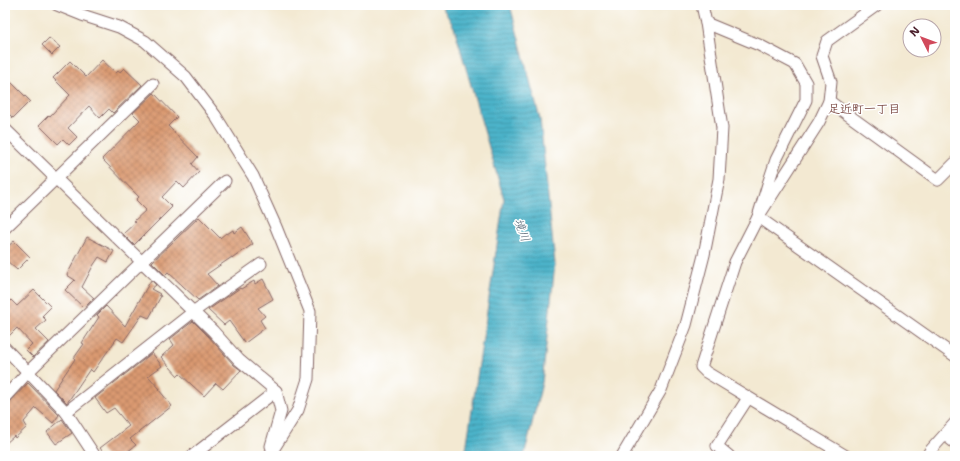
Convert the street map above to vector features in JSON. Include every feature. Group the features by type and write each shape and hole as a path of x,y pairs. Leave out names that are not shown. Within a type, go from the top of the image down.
{"street":[{"path":"57,5 119,27 145,41 163,56 186,77 215,115 256,184 276,227 310,311 308,379 298,410 268,456"},
{"path":"622,456 662,390 686,325 704,254 719,179 722,128 702,5"},
{"path":"846,456 748,398 706,372 701,367 735,262 758,217 819,122 829,101 831,82 822,56 827,41 877,5"},
{"path":"706,23 759,45 795,64 806,83 806,100 776,160 758,217"},
{"path":"5,228 153,84"},
{"path":"829,101 938,180 955,163"},
{"path":"5,129 193,312 239,360 276,391 281,411 268,456"},
{"path":"5,397 28,372 225,181"},
{"path":"758,217 955,356"},
{"path":"66,412 193,312 261,264"},
{"path":"5,348 66,412 95,456"},
{"path":"192,456 276,391"},
{"path":"729,456 717,446 748,398"},
{"path":"927,456 955,423"},
{"path":"945,435 955,443"}],"water":[{"name":"境川","path":"441,5 510,5 540,119 555,264 542,383 524,456 465,456 504,199 454,27"}],"building":[{"path":"49,38 60,47 52,55 42,45"},
{"path":"102,60 116,73 118,71 120,72 124,68 142,85 113,113 109,109 100,118 89,106 68,128 77,137 69,145 63,139 58,144 39,125 70,95 53,78 70,61 86,77"},
{"path":"10,81 30,101 13,118 5,110 5,101 10,96 5,91 5,86"},
{"path":"154,93 177,117 168,126 198,157 192,164 199,172 184,188 177,181 162,197 172,207 134,245 123,234 146,210 136,200 139,197 102,159 140,120 133,113"},
{"path":"199,217 220,238 233,230 234,233 242,227 253,244 207,274 218,286 198,300 168,272 165,275 152,262"},
{"path":"87,237 114,251 108,262 99,257 93,266 82,287 94,298 83,307 65,290 75,280 67,275"},
{"path":"14,241 30,257 17,270 5,259 5,249"},
{"path":"263,279 273,299 258,308 265,316 260,320 265,328 245,343 229,321 224,325 208,310 240,288 241,289 254,281 255,284"},
{"path":"151,280 156,285 151,289 161,296 149,318 142,315 123,342 117,338 93,372 90,369 67,403 54,390 84,344 82,343 99,317 97,315 106,306 125,326"},
{"path":"34,290 51,307 42,316 46,320 36,329 49,342 33,357 26,350 32,344 17,328 5,340 5,306 11,300 17,306"},
{"path":"193,321 234,365 241,370 223,389 216,383 204,396 180,374 178,376 161,357 174,345 170,339"},
{"path":"152,353 162,366 148,376 160,389 159,390 172,406 130,439 136,445 122,456 106,456 100,448 129,426 114,408 106,413 95,398"},
{"path":"28,383 59,415 53,423 36,408 24,422 27,427 15,438 14,436 5,444 5,405 10,402"},
{"path":"62,419 72,433 56,444 47,432"}],"district":[{"name":"足近町一丁目","path":"864,109"}]}
